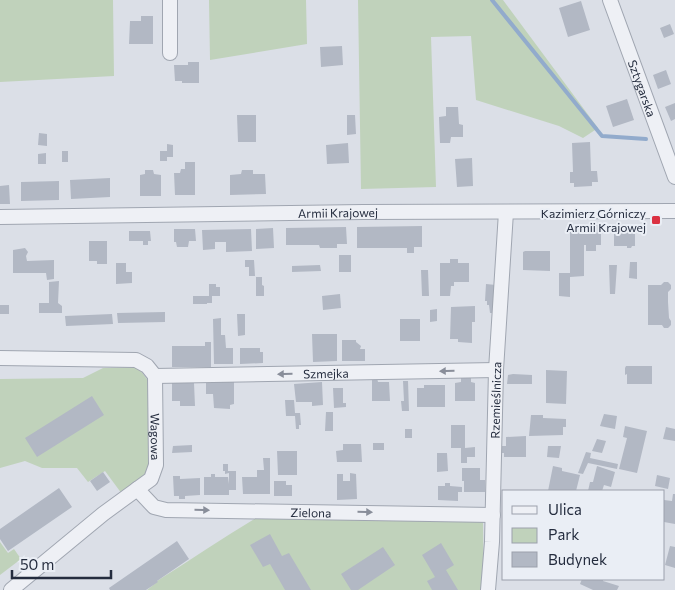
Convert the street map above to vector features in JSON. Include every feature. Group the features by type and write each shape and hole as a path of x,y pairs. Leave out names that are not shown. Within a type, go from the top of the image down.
{"street":[{"path":"170,0 170,53"},
{"name":"Sztygarska","path":"610,0 675,177"},
{"name":"Armii Krajowej","path":"0,217 675,211"},
{"name":"Rzemieślnicza","path":"488,590 493,515 496,370 506,212"},
{"path":"0,358 136,360 147,366 155,376"},
{"name":"Szmejka","path":"155,376 496,370"},
{"name":"Wagowa","path":"11,590 103,514 151,479 156,465 155,376"},
{"name":"Zielona","path":"137,489 154,507 166,510 493,515"}],"green space":[{"path":"0,0 113,0 114,76 0,82"},
{"path":"209,0 306,0 307,44 210,60"},
{"path":"358,0 503,0 598,128 583,138 559,126 476,100 471,36 431,37 436,187 361,189"},
{"path":"138,367 152,386 150,474 122,494 105,471 88,482 77,468 42,468 25,461 0,468 0,379 83,378 103,368"},
{"path":"261,515 483,520 484,590 147,590 157,581"},
{"path":"0,542 8,553 14,549 21,559 0,575"}],"building":[{"path":"581,1 590,30 568,37 559,8"},
{"path":"141,16 153,16 153,44 129,44 130,21 141,21"},
{"path":"670,24 674,34 664,38 660,28"},
{"path":"342,46 343,65 321,67 320,47"},
{"path":"188,62 199,62 199,83 175,81 174,65 188,65"},
{"path":"666,70 671,84 658,89 653,75"},
{"path":"627,99 634,120 613,127 606,106"},
{"path":"675,103 675,119 671,121 665,107"},
{"path":"446,107 458,107 459,124 463,125 463,137 451,137 450,143 440,143 439,117 446,116"},
{"path":"237,115 256,115 256,142 238,142"},
{"path":"347,115 355,115 356,134 347,135"},
{"path":"39,133 47,134 47,146 38,145"},
{"path":"590,142 591,171 597,171 598,182 592,182 592,186 574,187 574,183 570,183 570,172 573,172 572,143"},
{"path":"348,143 349,163 327,164 326,145"},
{"path":"167,144 173,145 173,157 167,157 167,161 160,161 160,151 167,151"},
{"path":"62,151 68,151 68,162 62,162"},
{"path":"46,153 46,164 38,164 38,154"},
{"path":"472,158 473,186 457,187 455,159"},
{"path":"185,162 195,162 195,195 175,195 174,173 180,173 181,169 185,169"},
{"path":"145,170 153,170 154,174 161,175 161,196 140,196 140,175 145,174"},
{"path":"242,170 253,170 253,174 265,174 266,194 230,195 230,175 241,174"},
{"path":"110,178 110,197 71,199 70,180"},
{"path":"59,181 59,200 21,201 21,182"},
{"path":"9,185 10,204 0,204 0,186"},
{"path":"570,225 601,225 601,245 596,245 596,251 586,251 586,245 584,245 584,276 570,277 570,297 559,296 559,273 570,273"},
{"path":"614,225 639,225 639,230 635,230 635,246 627,248 627,246 614,246"},
{"path":"422,226 422,247 414,247 414,253 407,253 407,248 357,248 357,227"},
{"path":"346,227 347,244 337,244 337,248 320,248 319,245 286,245 286,228"},
{"path":"273,228 274,248 256,249 256,229"},
{"path":"174,229 195,229 196,241 189,241 188,247 177,247 176,242 174,242"},
{"path":"251,229 252,251 226,252 226,242 215,242 215,249 203,250 202,230"},
{"path":"129,231 150,231 151,241 148,241 148,245 143,245 143,241 129,241"},
{"path":"89,241 107,241 107,264 97,264 97,261 89,261"},
{"path":"25,248 28,252 26,256 27,261 54,260 54,279 47,280 46,273 13,273 13,250"},
{"path":"550,251 550,271 523,270 523,252"},
{"path":"339,255 351,255 351,272 339,272"},
{"path":"450,259 458,259 458,263 469,263 469,282 454,282 454,286 451,286 450,296 440,296 440,263 450,263"},
{"path":"245,260 254,260 255,276 249,276 249,267 245,267"},
{"path":"630,262 637,262 637,279 629,278"},
{"path":"116,263 126,263 126,272 132,272 132,283 116,284"},
{"path":"320,265 321,271 292,272 292,266"},
{"path":"609,265 617,265 615,294 610,294"},
{"path":"421,270 428,270 429,296 422,296"},
{"path":"256,277 262,277 264,296 256,296"},
{"path":"59,281 58,303 62,306 62,313 39,313 39,303 49,303 49,282"},
{"path":"664,282 668,282 671,285 671,289 668,292 668,302 671,325 668,328 664,328 662,325 648,325 648,285 661,285"},
{"path":"209,284 216,284 216,287 220,287 220,296 212,296 212,303 193,304 193,296 209,296"},
{"path":"486,284 496,285 495,313 490,313 489,305 485,301"},
{"path":"340,294 341,308 323,310 322,296"},
{"path":"0,305 9,305 9,314 0,314"},
{"path":"475,306 475,322 472,322 472,343 458,342 458,339 450,339 451,307"},
{"path":"437,309 437,321 430,322 430,310"},
{"path":"165,312 165,322 118,323 117,313"},
{"path":"112,314 113,324 66,326 65,316"},
{"path":"237,314 245,314 245,335 238,336"},
{"path":"221,318 221,335 225,335 226,348 233,348 233,364 214,364 213,319"},
{"path":"400,319 420,319 420,341 400,341"},
{"path":"312,334 337,334 337,361 313,362"},
{"path":"342,340 356,340 361,346 360,349 365,349 365,361 342,361"},
{"path":"205,342 211,342 211,367 172,367 172,346 205,346"},
{"path":"240,348 260,348 260,352 263,352 263,363 240,364"},
{"path":"626,366 652,366 652,384 627,384"},
{"path":"546,370 567,371 566,404 546,403"},
{"path":"508,375 532,375 532,384 507,384"},
{"path":"372,378 377,378 378,382 389,382 390,401 372,401"},
{"path":"461,378 471,378 471,382 475,383 475,401 455,401 455,383 461,382"},
{"path":"206,381 234,382 234,404 230,405 230,409 214,408 213,394 206,394"},
{"path":"403,381 408,381 409,411 402,411 401,401 404,401"},
{"path":"322,382 323,405 312,406 312,402 296,402 294,384"},
{"path":"172,383 194,383 195,406 180,406 180,401 172,401"},
{"path":"424,385 445,385 445,407 417,407 417,388 424,388"},
{"path":"333,388 343,388 343,403 346,403 346,407 334,408"},
{"path":"92,396 104,415 37,457 25,438"},
{"path":"285,400 294,400 295,413 300,413 301,425 299,425 299,429 296,429 295,416 286,416"},
{"path":"326,412 333,412 333,431 325,431"},
{"path":"604,414 617,416 615,429 600,426"},
{"path":"531,415 543,415 543,418 566,419 563,435 529,436"},
{"path":"451,425 465,425 465,448 475,447 475,457 467,457 467,463 461,463 461,448 451,448"},
{"path":"625,426 647,431 637,473 619,469 627,438 623,437"},
{"path":"666,427 675,429 675,441 663,439"},
{"path":"405,429 412,429 412,438 405,438"},
{"path":"526,436 526,457 504,457 504,453 500,453 500,446 506,446 506,437"},
{"path":"597,439 606,441 602,453 592,451"},
{"path":"373,443 384,443 384,450 373,450"},
{"path":"343,444 361,444 362,462 337,462 336,451 343,450"},
{"path":"192,445 192,452 172,453 173,446"},
{"path":"548,446 561,446 559,458 547,457"},
{"path":"277,451 297,451 297,475 278,475"},
{"path":"586,452 591,453 590,458 618,464 617,469 588,463 583,474 578,473"},
{"path":"437,453 447,453 448,471 437,472"},
{"path":"263,458 270,458 270,494 243,494 242,477 257,477 257,470 264,470"},
{"path":"223,464 228,464 228,471 236,471 236,490 229,490 229,495 204,495 204,477 211,477 211,474 215,474 215,477 228,477 229,484 229,473 225,474 225,471 223,471"},
{"path":"553,466 562,468 562,471 580,475 576,490 548,490"},
{"path":"597,466 615,472 611,487 604,485 602,490 588,490 590,482 593,482"},
{"path":"462,468 480,468 480,480 485,480 485,492 464,492"},
{"path":"103,472 110,482 97,491 90,481"},
{"path":"350,473 356,474 357,499 337,500 337,474 343,474 343,481 350,481"},
{"path":"657,475 670,478 668,489 655,486"},
{"path":"173,476 180,476 180,479 200,478 200,495 185,496 185,499 179,499 179,496 174,496"},
{"path":"274,481 286,481 286,485 292,485 292,496 274,496"},
{"path":"445,483 450,483 450,486 462,487 462,492 458,492 458,501 438,500 438,486 445,486"},
{"path":"59,488 72,507 8,551 0,539 0,529"},
{"path":"673,494 675,494 675,524 665,522 665,500 672,501"},
{"path":"270,534 282,556 289,553 311,590 285,590 270,564 263,567 250,545"},
{"path":"177,541 189,559 158,582 146,590 110,590 109,588"},
{"path":"441,543 454,565 446,570 458,590 432,590 427,581 435,577 422,555"},
{"path":"670,546 675,547 675,568 665,565"},
{"path":"383,547 395,565 358,590 351,590 341,574"},
{"path":"582,580 603,580 619,586 617,590 593,590 580,584"}],"waterway":[{"path":"492,0 602,136 646,139"}],"place":[{"name":"Kazimierz Górniczy Armii Krajowej","path":"656,220"}]}
